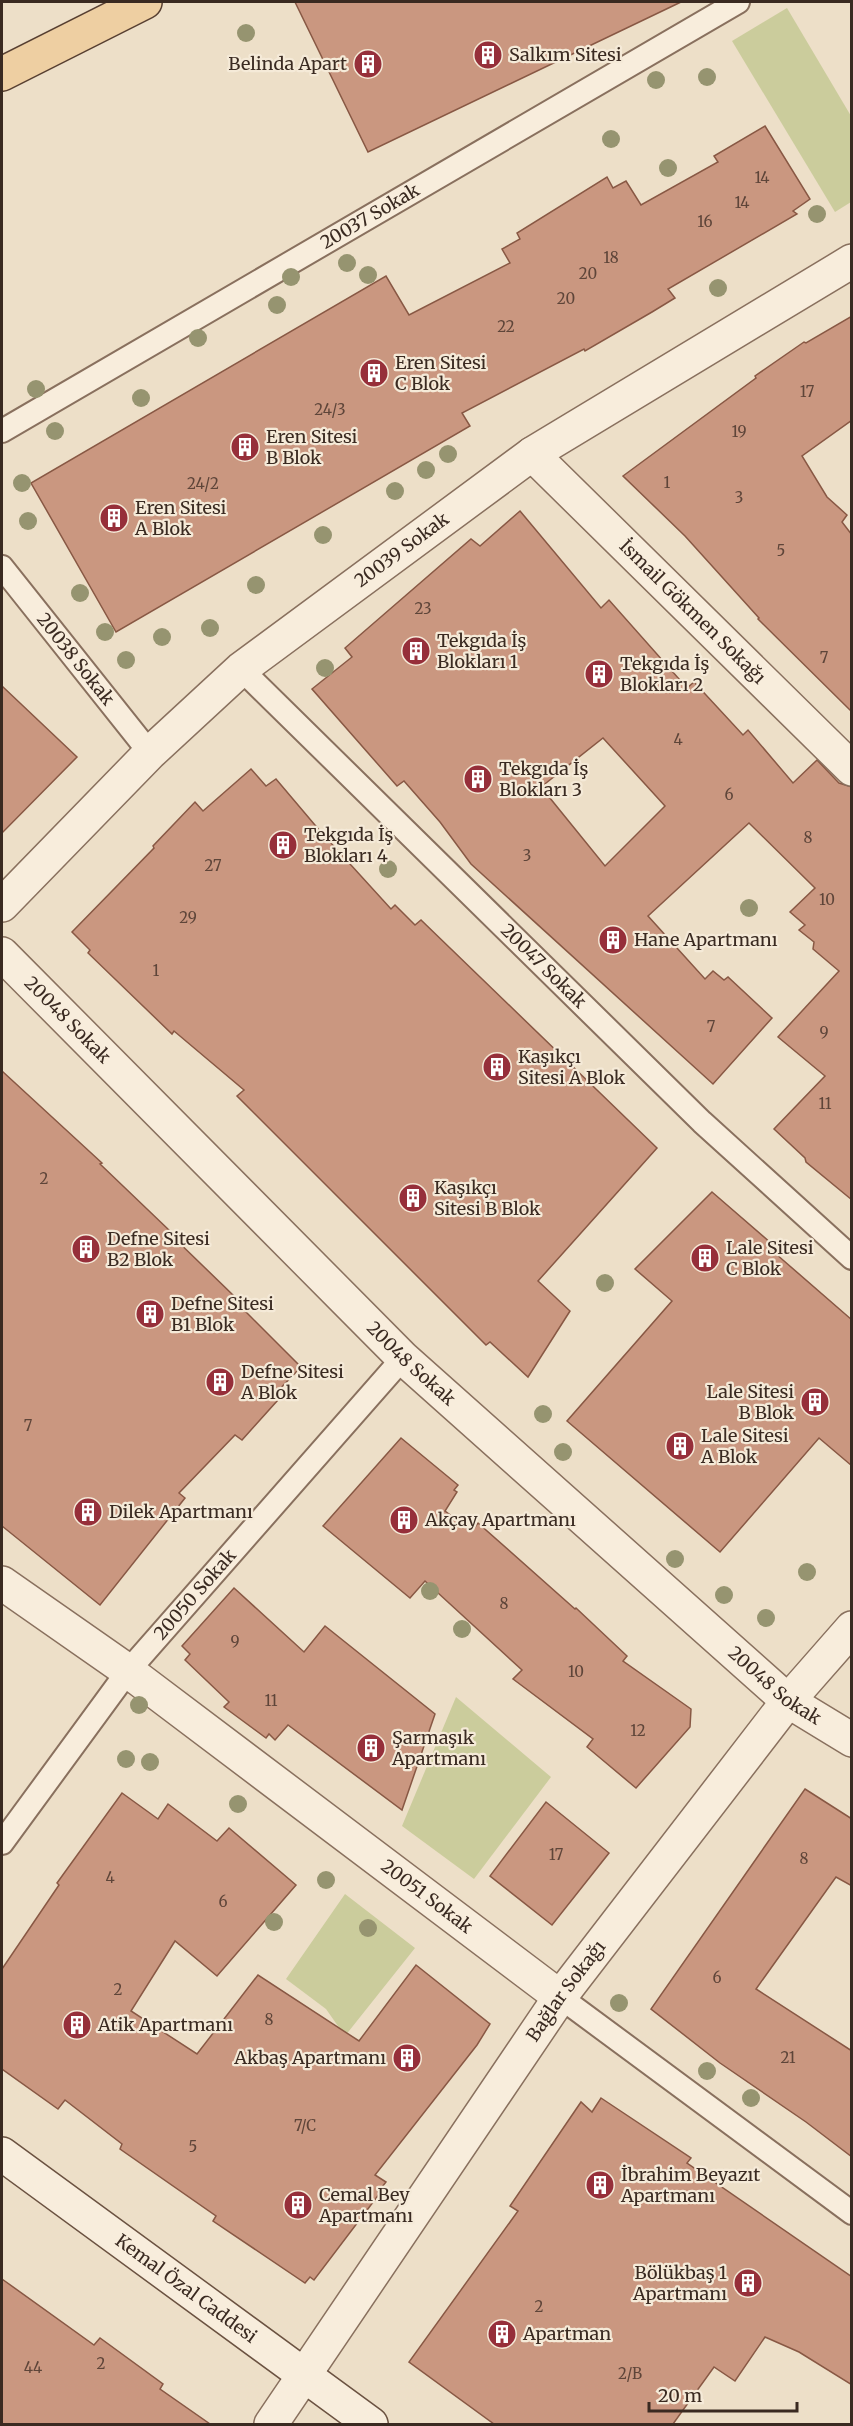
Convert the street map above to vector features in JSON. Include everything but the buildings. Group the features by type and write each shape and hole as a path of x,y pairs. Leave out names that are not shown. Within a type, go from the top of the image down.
{"main road":[{"path":"2,74 145,2"}],"street":[{"name":"20039 Sokak","path":"2,905 150,753 241,669 532,454 852,261"},
{"name":"İsmail Gökmen Sokağı","path":"532,454 852,769"},
{"name":"20048 Sokak","path":"2,954 403,1358 788,1701 852,1740"},
{"name":"20051 Sokak","path":"2,1582 128,1671 560,1997"},
{"name":"Bağlar Sokağı","path":"271,2424 560,1997 788,1701 852,1628"},
{"name":"Kemal Özal Caddesi","path":"2,2154 371,2424"}],"lane":[{"name":"20037 Sokak","path":"2,431 738,2"},
{"name":"20038 Sokak","path":"2,567 150,753"},
{"name":"20047 Sokak","path":"241,669 702,1122 852,1258"},
{"name":"20050 Sokak","path":"2,1844 128,1671 403,1358"},
{"name":"20051 Sokak","path":"560,1997 852,2213"}],"green space":[{"path":"787,8 851,116 851,202 835,212 732,41"},
{"path":"456,1697 551,1777 474,1879 402,1826"},
{"path":"345,1894 415,1948 345,2036 326,2009 286,1979"}],"place":[{"name":"Salkım Sitesi","path":"488,55"},
{"name":"Belinda Apart","path":"368,64"},
{"name":"Eren Sitesi C Blok","path":"374,373"},
{"name":"Eren Sitesi B Blok","path":"245,447"},
{"name":"Eren Sitesi A Blok","path":"114,518"},
{"name":"Tekgıda İş Blokları 1","path":"416,651"},
{"name":"Tekgıda İş Blokları 2","path":"599,674"},
{"name":"Tekgıda İş Blokları 3","path":"478,779"},
{"name":"Tekgıda İş Blokları 4","path":"283,845"},
{"name":"Hane Apartmanı","path":"613,940"},
{"name":"Kaşıkçı Sitesi A Blok","path":"497,1067"},
{"name":"Kaşıkçı Sitesi B Blok","path":"413,1198"},
{"name":"Defne Sitesi B2 Blok","path":"86,1249"},
{"name":"Lale Sitesi C Blok","path":"705,1258"},
{"name":"Defne Sitesi B1 Blok","path":"150,1314"},
{"name":"Defne Sitesi A Blok","path":"220,1382"},
{"name":"Lale Sitesi B Blok","path":"815,1402"},
{"name":"Lale Sitesi A Blok","path":"680,1446"},
{"name":"Dilek Apartmanı","path":"88,1512"},
{"name":"Akçay Apartmanı","path":"404,1520"},
{"name":"Şarmaşık Apartmanı","path":"371,1748"},
{"name":"Atik Apartmanı","path":"77,2025"},
{"name":"Akbaş Apartmanı","path":"407,2058"},
{"name":"İbrahim Beyazıt Apartmanı","path":"600,2185"},
{"name":"Cemal Bey Apartmanı","path":"298,2205"},
{"name":"Bölükbaş 1 Apartmanı","path":"748,2283"},
{"name":"Apartman","path":"502,2334"}]}
